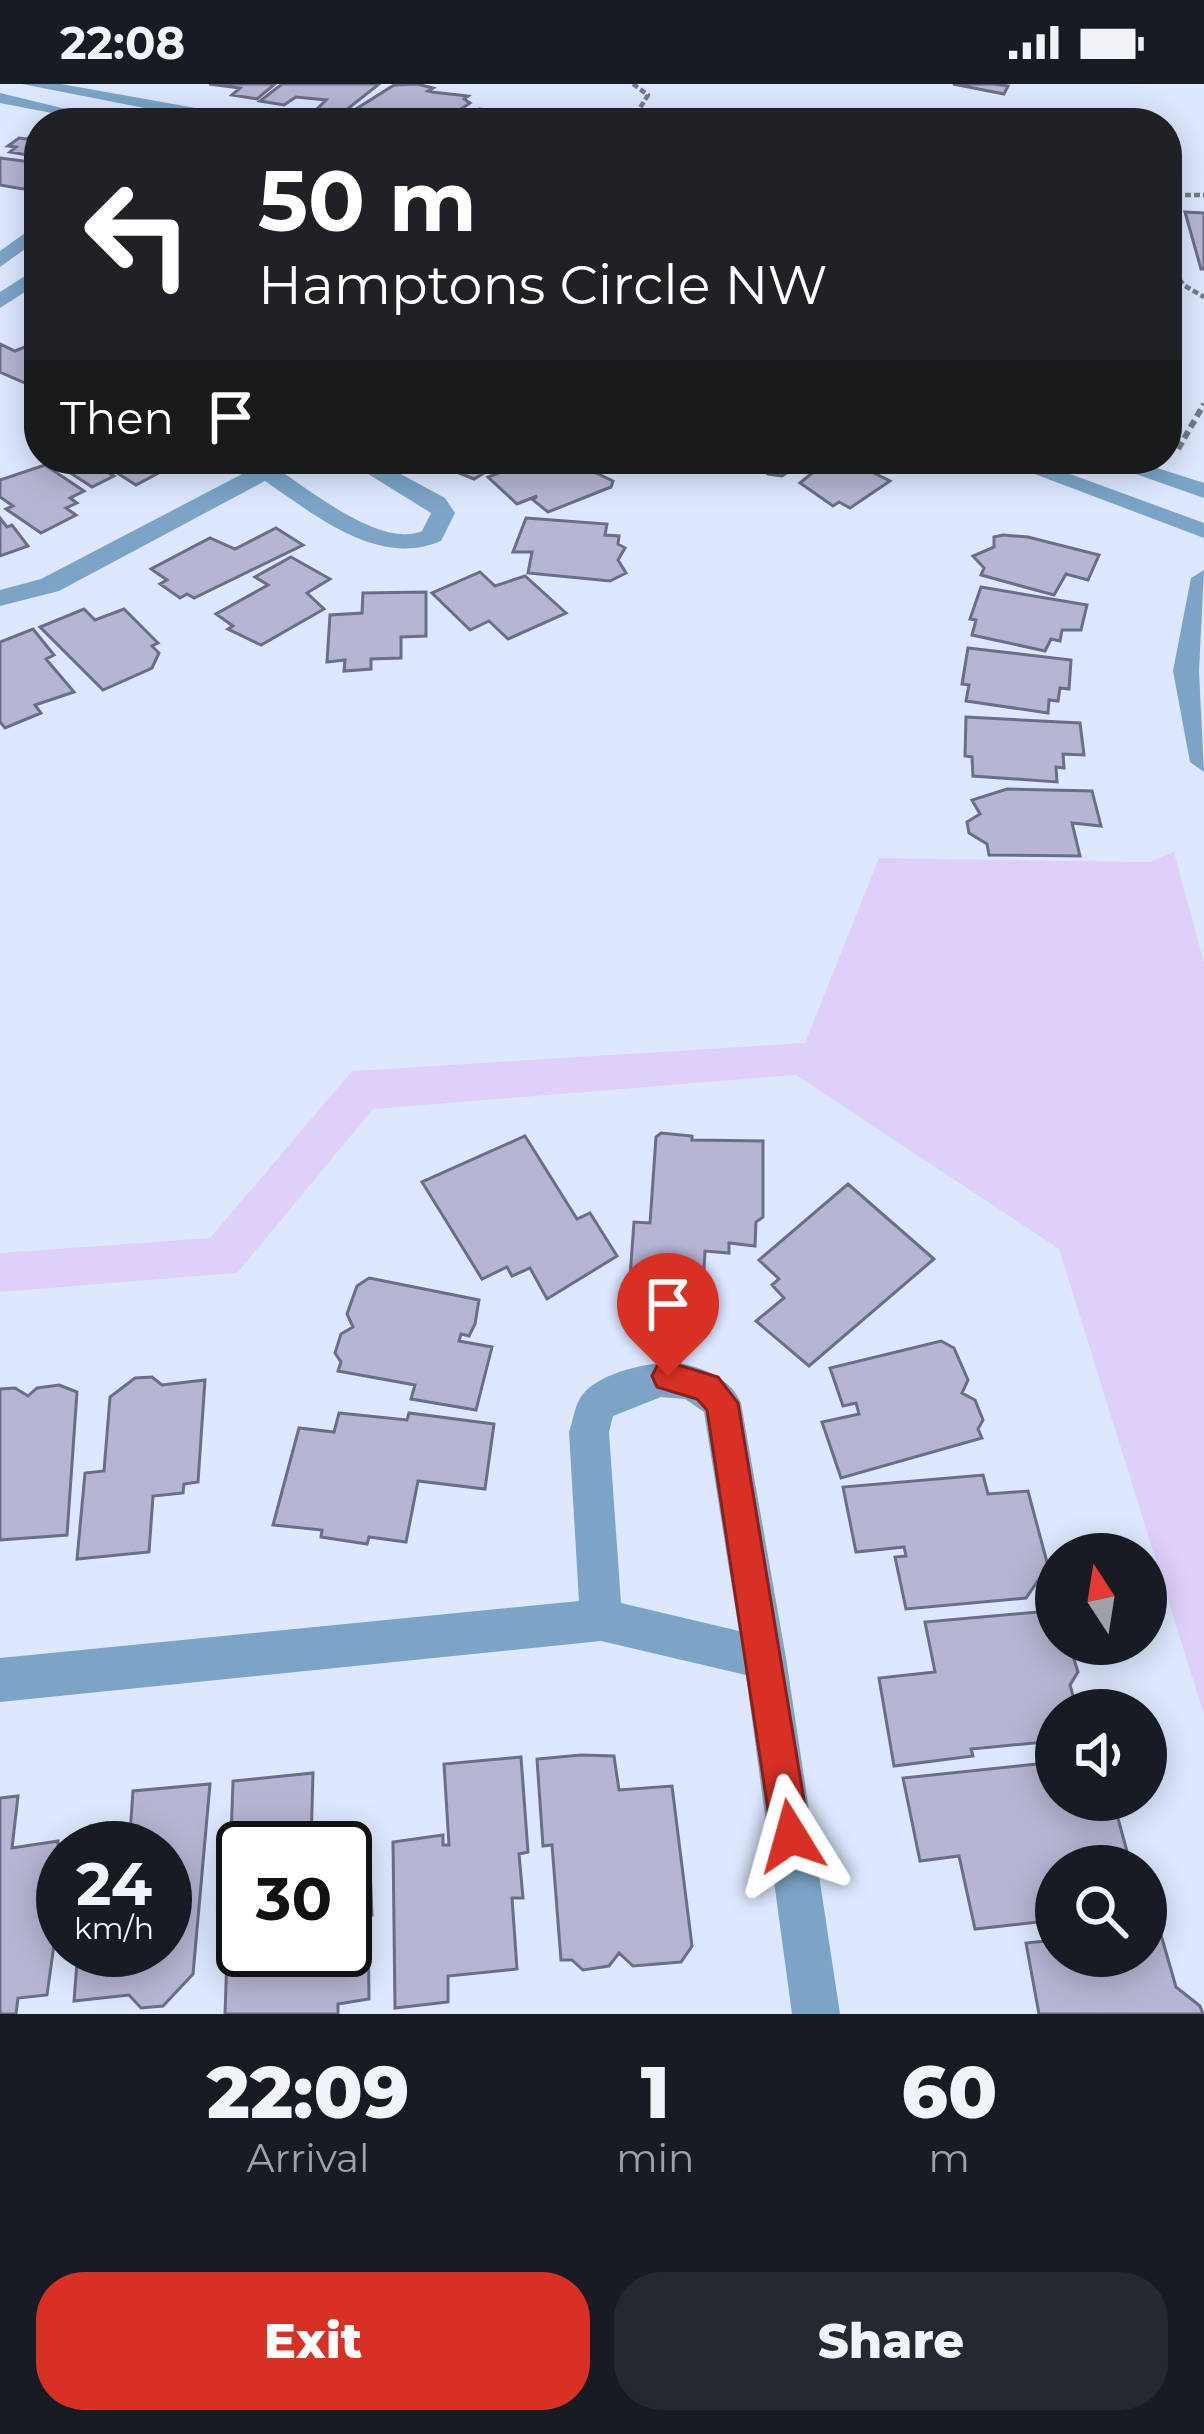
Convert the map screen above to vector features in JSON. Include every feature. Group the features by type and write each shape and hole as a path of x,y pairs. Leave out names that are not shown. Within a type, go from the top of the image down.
{"street":[{"path":"31,84 176,108"},
{"path":"0,98 51,108"},
{"path":"0,261 24,242"},
{"path":"0,598 50,585 260,474"},
{"path":"290,474 392,545 418,543 440,527 443,513 436,503 383,474"},
{"path":"1047,474 1204,532"},
{"path":"1151,474 1204,491"},
{"path":"1204,578 1186,671 1204,762"},
{"path":"601,1620 589,1432 597,1406 645,1380 668,1376 707,1388 722,1403 817,2014"},
{"path":"0,1680 601,1620 765,1658"}],"path":[{"path":"633,84 648,95 640,108"},
{"path":"1182,441 1204,404"}],"shaded area":[{"path":"1174,852 1204,963 1204,1715 1167,1596 1167,1533 1147,1533 1059,1249 796,1075 373,1109 237,1273 0,1292 0,1253 210,1238 352,1071 805,1043 879,858 1150,862"}],"building":[{"path":"209,84 275,84 257,99 232,95 240,88"},
{"path":"282,84 379,84 349,108 318,108 326,100 296,97 284,105 260,101"},
{"path":"417,84 433,88 428,91 432,92 468,96 464,99 470,103 462,108 358,108 394,85"},
{"path":"953,84 994,84 1008,86 1004,94"},
{"path":"24,139 24,154 10,152 16,147 8,146"},
{"path":"0,158 24,161 24,188 0,185"},
{"path":"1185,212 1204,213 1204,269 1201,269"},
{"path":"0,344 15,351 24,347 24,382 0,372"},
{"path":"24,472 58,474 84,491 70,498 77,503 66,508 76,515 41,533 6,509 13,506 0,497 0,480"},
{"path":"72,474 114,476 92,487"},
{"path":"119,474 157,474 136,485"},
{"path":"598,474 613,481 611,487 548,512 533,500 537,496 517,504 488,477"},
{"path":"811,474 876,474 890,481 850,508 839,502 833,506 800,483"},
{"path":"0,518 7,527 12,525 28,546 0,556"},
{"path":"526,518 607,524 605,535 619,536 618,544 625,548 618,560 626,573 610,581 528,573 532,552 513,552"},
{"path":"276,528 303,545 194,598 187,594 180,598 160,584 167,580 151,569 210,538 235,549"},
{"path":"994,537 1099,555 1088,580 1066,574 1054,595 981,575 984,568 973,556 994,547"},
{"path":"291,557 330,579 307,593 324,609 261,645 228,629 233,626 216,614 268,585 255,577"},
{"path":"480,572 495,586 525,576 566,613 508,639 489,621 470,630 432,593"},
{"path":"981,587 1087,605 1081,630 1062,630 1060,641 1051,639 1045,651 972,635 976,620 970,619"},
{"path":"426,592 426,636 401,637 401,658 371,659 371,669 344,671 345,660 327,662 330,615 362,613 363,593"},
{"path":"84,609 95,620 124,609 158,643 152,646 159,653 152,668 103,690 40,627"},
{"path":"33,629 54,655 46,659 74,692 35,705 41,713 5,728 0,722 0,642"},
{"path":"968,648 1071,660 1069,689 1060,688 1058,701 1049,700 1048,713 966,701 969,685 962,684"},
{"path":"966,717 1080,723 1084,755 1063,754 1064,768 1056,767 1057,782 973,776 972,757 965,756"},
{"path":"1007,789 1092,791 1101,826 1072,823 1080,856 989,855 987,844 969,833 967,822 980,814 972,800"},
{"path":"661,1133 692,1136 692,1140 763,1141 763,1217 756,1222 755,1246 729,1243 729,1253 705,1251 703,1288 630,1277 634,1222 650,1223 656,1137"},
{"path":"525,1136 577,1219 590,1213 617,1256 547,1299 530,1268 512,1276 507,1267 482,1279 422,1182"},
{"path":"848,1184 934,1259 809,1366 756,1321 784,1298 772,1285 779,1279 759,1260"},
{"path":"369,1278 479,1300 475,1324 469,1336 461,1334 459,1341 492,1347 476,1410 411,1399 415,1385 338,1371 341,1362 335,1353 341,1334 353,1327 347,1314 357,1286"},
{"path":"941,1341 954,1348 968,1380 962,1393 975,1400 983,1420 978,1429 982,1438 841,1478 822,1422 859,1414 856,1403 843,1406 830,1368"},
{"path":"152,1377 162,1385 205,1380 198,1482 184,1484 183,1493 153,1496 149,1552 77,1559 85,1473 104,1471 110,1397 135,1378"},
{"path":"59,1385 77,1392 67,1535 0,1540 0,1389 15,1388 28,1396 37,1388"},
{"path":"339,1413 407,1420 409,1413 494,1424 485,1489 418,1481 406,1542 369,1537 367,1544 321,1537 322,1530 273,1525 299,1428 334,1432"},
{"path":"983,1475 988,1494 1028,1491 1039,1533 1035,1533 1035,1585 1026,1598 906,1609 895,1557 906,1556 904,1547 856,1552 843,1487"},
{"path":"1035,1612 1035,1665 1076,1665 1078,1672 1071,1689 1035,1689 1035,1743 971,1749 973,1756 894,1766 879,1678 935,1672 925,1622"},
{"path":"614,1756 619,1790 672,1786 692,1946 681,1962 633,1966 619,1953 609,1966 583,1970 572,1960 561,1960 552,1845 543,1846 537,1759"},
{"path":"521,1757 528,1852 519,1854 523,1898 512,1898 517,1969 448,1976 448,2002 395,2008 393,1842 443,1835 443,1845 449,1845 444,1764"},
{"path":"1035,1764 1035,1821 1119,1821 1125,1845 1035,1845 1035,1922 975,1929 959,1856 920,1861 903,1778"},
{"path":"313,1773 312,1821 232,1821 233,1781"},
{"path":"210,1784 192,1975 192,1821 131,1821 133,1791"},
{"path":"18,1796 12,1848 36,1844 36,1977 50,1977 47,1995 18,1998 16,2014 0,2014 0,1798"},
{"path":"1035,1942 1035,1977 1167,1977 1167,1956 1176,1987 1203,2014 1039,2014 1026,1943"},
{"path":"76,1977 190,1977 163,2006 141,2008 129,1995 74,2001"},
{"path":"226,1977 369,1977 369,1999 338,2004 338,2014 225,2014"}],"route":[{"path":"668,1376 707,1388 722,1403 791,1836"}]}
